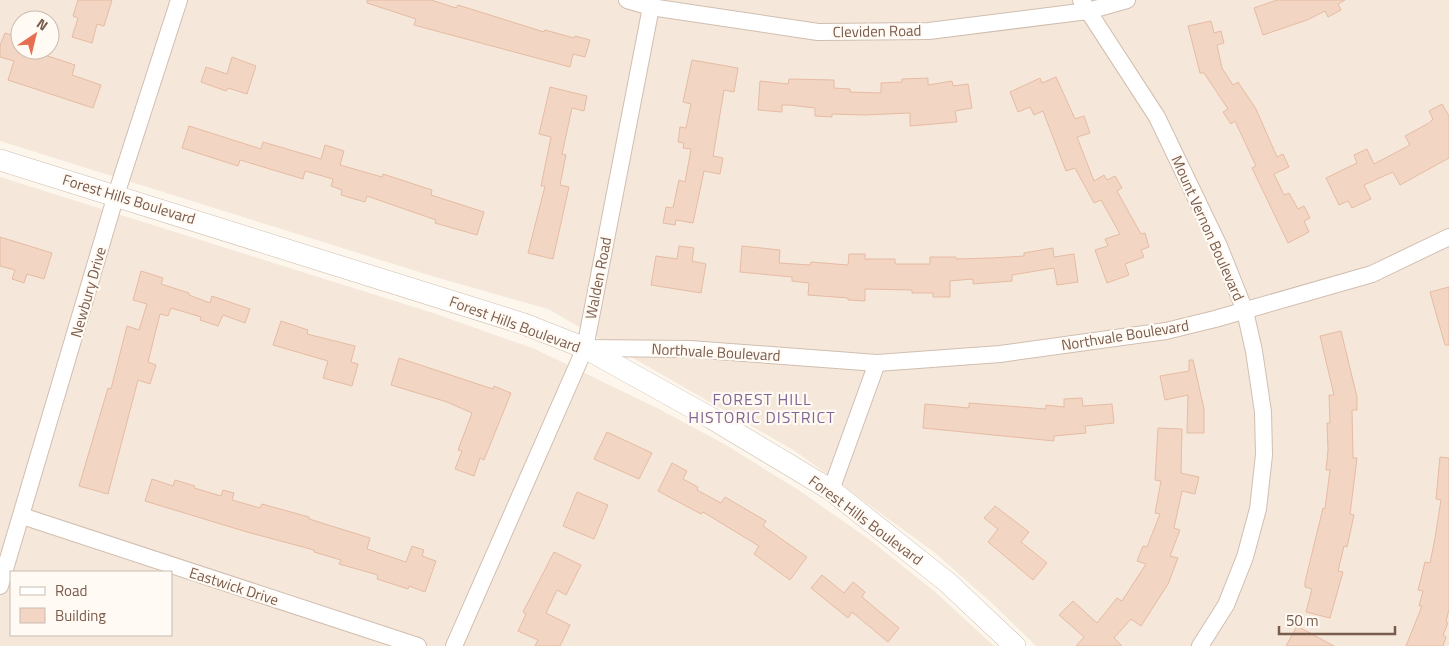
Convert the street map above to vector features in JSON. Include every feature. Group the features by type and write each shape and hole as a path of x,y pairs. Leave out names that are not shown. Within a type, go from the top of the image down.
{"street":[{"name":"Newbury Drive","path":"0,586 116,195 179,0"},
{"name":"Cleviden Road","path":"627,0 651,7 818,32 929,31 1085,5 1128,0"},
{"name":"Mount Vernon Boulevard","path":"1085,5 1157,117 1220,246 1245,311 1263,412 1264,455 1258,509 1245,557 1226,605 1200,646"},
{"name":"Walden Road","path":"454,646 585,348 651,7"},
{"name":"Forest Hills Boulevard","path":"0,160 524,324 585,348 710,418 831,490 947,582 1015,646"},
{"name":"Northvale Boulevard","path":"585,348 690,349 877,363 1000,354 1166,331 1245,311 1372,274 1449,237"},
{"path":"831,490 877,363"},
{"name":"Eastwick Drive","path":"22,516 418,646"}],"shaded area":[{"path":"0,0 1449,0 1449,646 1036,646 995,606 934,552 795,451 548,309 435,277 0,141"},
{"path":"0,177 436,314 535,349 659,409 726,445 800,491 870,540 934,591 994,646 0,646"}],"building":[{"path":"78,0 112,0 104,26 97,24 92,43 72,37 78,18 73,16"},
{"path":"367,0 431,0 456,8 458,5 544,32 545,30 574,38 575,36 590,40 585,57 573,54 570,67 414,25 416,19 367,3"},
{"path":"1277,0 1345,0 1338,4 1341,10 1328,17 1325,11 1307,20 1263,35 1254,8"},
{"path":"1211,21 1214,33 1221,31 1224,43 1217,45 1222,68 1233,85 1238,82 1256,109 1277,157 1283,154 1289,167 1274,174 1284,195 1289,193 1298,209 1304,206 1310,218 1304,221 1309,232 1288,243 1252,168 1256,166 1235,121 1231,124 1223,112 1228,109 1204,73 1200,73 1188,26"},
{"path":"5,33 10,35 10,60 0,57 0,45"},
{"path":"232,57 256,66 247,94 228,88 226,91 201,82 206,67 227,74"},
{"path":"10,60 60,60 75,65 72,75 101,85 93,108 8,80 14,61"},
{"path":"692,60 738,68 734,92 724,90 713,156 723,158 720,174 704,171 693,223 676,220 675,225 663,223 666,207 673,208 679,180 685,182 691,149 683,148 684,143 678,142 680,127 686,128 691,104 683,102"},
{"path":"1056,77 1075,119 1084,116 1090,133 1077,137 1094,181 1104,175 1107,180 1115,176 1122,188 1117,191 1141,234 1145,233 1149,247 1141,250 1144,257 1125,264 1129,275 1107,283 1095,250 1108,246 1105,239 1120,234 1101,200 1094,203 1075,168 1066,171 1043,111 1034,115 1030,107 1018,112 1010,92 1040,78 1042,83"},
{"path":"928,78 928,85 952,81 953,86 968,84 972,108 955,111 957,122 910,126 910,113 832,114 832,117 815,116 815,108 789,105 782,105 782,112 758,110 760,81 788,84 789,79 834,80 834,88 850,89 850,92 881,93 881,83 902,82 902,79"},
{"path":"550,87 587,96 584,111 572,108 562,154 566,155 560,185 569,187 553,259 528,253 545,186 541,186 551,137 539,134"},
{"path":"1442,104 1449,116 1449,158 1400,185 1393,172 1364,185 1371,199 1352,208 1348,201 1339,205 1326,178 1357,163 1354,155 1367,149 1374,164 1410,145 1405,136 1429,123 1433,119 1429,111"},
{"path":"189,126 261,149 263,142 321,159 325,145 344,151 340,165 382,177 383,174 432,190 431,195 484,212 477,235 435,223 436,220 367,196 365,202 341,195 342,190 331,186 333,179 305,171 303,179 240,160 238,166 182,148"},
{"path":"0,237 52,253 44,279 27,274 24,283 12,279 15,270 0,266"},
{"path":"679,246 694,248 692,261 706,264 701,293 651,285 656,256 677,259"},
{"path":"742,246 780,250 779,263 810,265 811,262 848,265 849,254 865,254 865,259 895,259 895,264 930,264 930,257 956,257 956,259 1024,256 1024,253 1053,248 1054,257 1074,254 1078,282 1057,285 1054,268 1012,275 1012,281 973,284 973,279 950,281 950,297 933,297 933,293 912,293 912,290 865,289 865,301 848,300 848,298 808,295 809,283 792,281 792,277 740,272"},
{"path":"141,271 163,278 161,284 189,293 189,295 210,303 212,296 250,309 245,323 223,315 218,326 200,320 201,317 171,308 168,316 160,314 148,362 156,365 150,384 138,380 108,494 79,486 108,388 111,389 127,326 139,330 147,304 133,300"},
{"path":"1449,287 1449,345 1445,345 1430,292"},
{"path":"281,321 308,330 307,334 355,346 351,362 358,364 352,386 323,378 328,361 273,345"},
{"path":"1341,331 1357,397 1357,410 1352,410 1353,458 1357,458 1350,514 1354,515 1347,547 1344,546 1338,571 1343,572 1330,618 1306,612 1312,589 1305,587 1305,582 1323,508 1325,509 1330,470 1326,470 1328,450 1327,423 1330,423 1329,395 1334,395 1320,336"},
{"path":"399,358 493,389 494,386 511,393 484,460 480,458 474,476 455,469 462,451 458,450 472,413 447,402 391,385"},
{"path":"1189,360 1193,360 1204,409 1204,433 1187,433 1188,395 1165,400 1160,376 1189,371"},
{"path":"1082,398 1083,406 1112,404 1114,423 1085,426 1086,433 1054,436 1054,441 923,428 925,404 969,408 969,403 1046,409 1046,405 1064,407 1064,399"},
{"path":"1158,428 1182,429 1181,473 1199,477 1195,494 1182,491 1174,528 1180,530 1170,556 1178,558 1168,584 1141,626 1131,619 1114,638 1122,646 1076,646 1084,637 1059,615 1073,601 1097,623 1117,598 1122,601 1146,564 1137,561 1143,546 1147,547 1160,514 1155,513 1161,481 1155,480"},
{"path":"607,432 652,453 639,479 594,459"},
{"path":"1440,457 1449,458 1449,609 1446,622 1448,623 1443,635 1446,637 1443,646 1406,646 1422,606 1419,606 1423,591 1418,590 1425,562 1430,563 1435,538 1441,500 1436,499"},
{"path":"672,463 687,471 683,479 698,487 697,490 721,503 725,497 766,521 763,526 807,557 790,580 754,554 759,546 703,512 701,514 658,491"},
{"path":"152,479 173,486 175,480 221,496 223,490 234,493 232,500 260,508 262,504 309,517 309,519 370,538 367,549 406,562 412,546 424,550 422,556 436,561 425,592 409,586 408,589 377,579 378,575 339,564 341,560 314,552 314,550 145,501"},
{"path":"577,492 608,505 594,539 563,526"},
{"path":"995,506 1029,532 1021,542 1047,563 1033,580 988,542 998,529 984,518"},
{"path":"554,552 581,565 566,595 557,590 546,613 570,625 560,646 535,646 538,640 518,631 526,614 523,612"},
{"path":"822,575 844,593 853,582 865,592 862,597 899,628 888,642 852,612 848,618 811,588"},
{"path":"1297,626 1308,632 1334,646 1286,646"}],"district":[{"name":"FOREST HILL HISTORIC DISTRICT","path":"762,408"}]}
